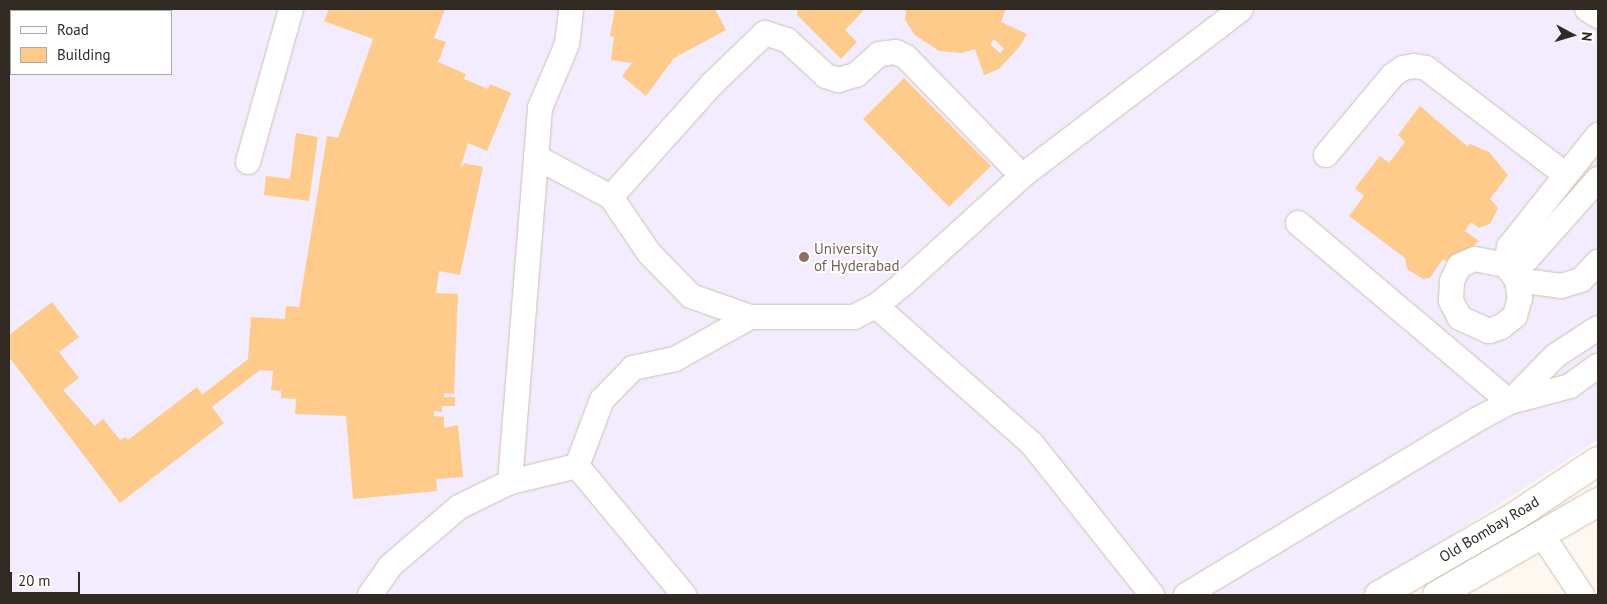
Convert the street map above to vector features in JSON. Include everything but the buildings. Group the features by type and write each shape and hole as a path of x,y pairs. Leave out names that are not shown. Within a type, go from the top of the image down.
{"main road":[{"name":"Old Bombay Road","path":"1379,595 1517,515 1598,461"},
{"name":"Old Bombay Road","path":"1437,595 1598,502"}],"street":[{"path":"248,162 291,9"},
{"path":"510,482 540,108 567,44 571,9"},
{"path":"536,157 611,197 649,253 691,296 750,318 854,317 876,306 1022,176 1241,9"},
{"path":"1587,9 1598,16"},
{"path":"611,197 711,85 765,34 787,40 826,76 838,80 856,75 879,54 896,52 906,57 1022,176"},
{"path":"1326,155 1393,75 1403,68 1414,66 1426,68 1566,174"},
{"path":"1598,135 1509,247 1512,273 1520,298 1515,316 1501,327 1488,331 1460,318 1451,301 1452,281 1459,266 1475,259 1512,273 1561,286 1581,280 1598,262"},
{"path":"1512,273 1595,190"},
{"path":"1298,223 1510,402"},
{"path":"876,306 1032,444 1152,595"},
{"path":"577,466 602,400 633,368 675,359 750,318"},
{"path":"1447,348 1466,322"},
{"path":"1186,595 1510,402 1555,356 1598,328"},
{"path":"1510,402 1570,386 1598,366"},
{"path":"370,595 390,566 459,506 510,482 577,466"},
{"path":"577,466 684,595"},
{"path":"1542,535 1582,595"}],"shaded area":[{"name":"University of Hyderabad","path":"9,9 1598,9 1598,440 1360,595 9,595"}],"place":[{"name":"University of Hyderabad","path":"804,257"}]}
